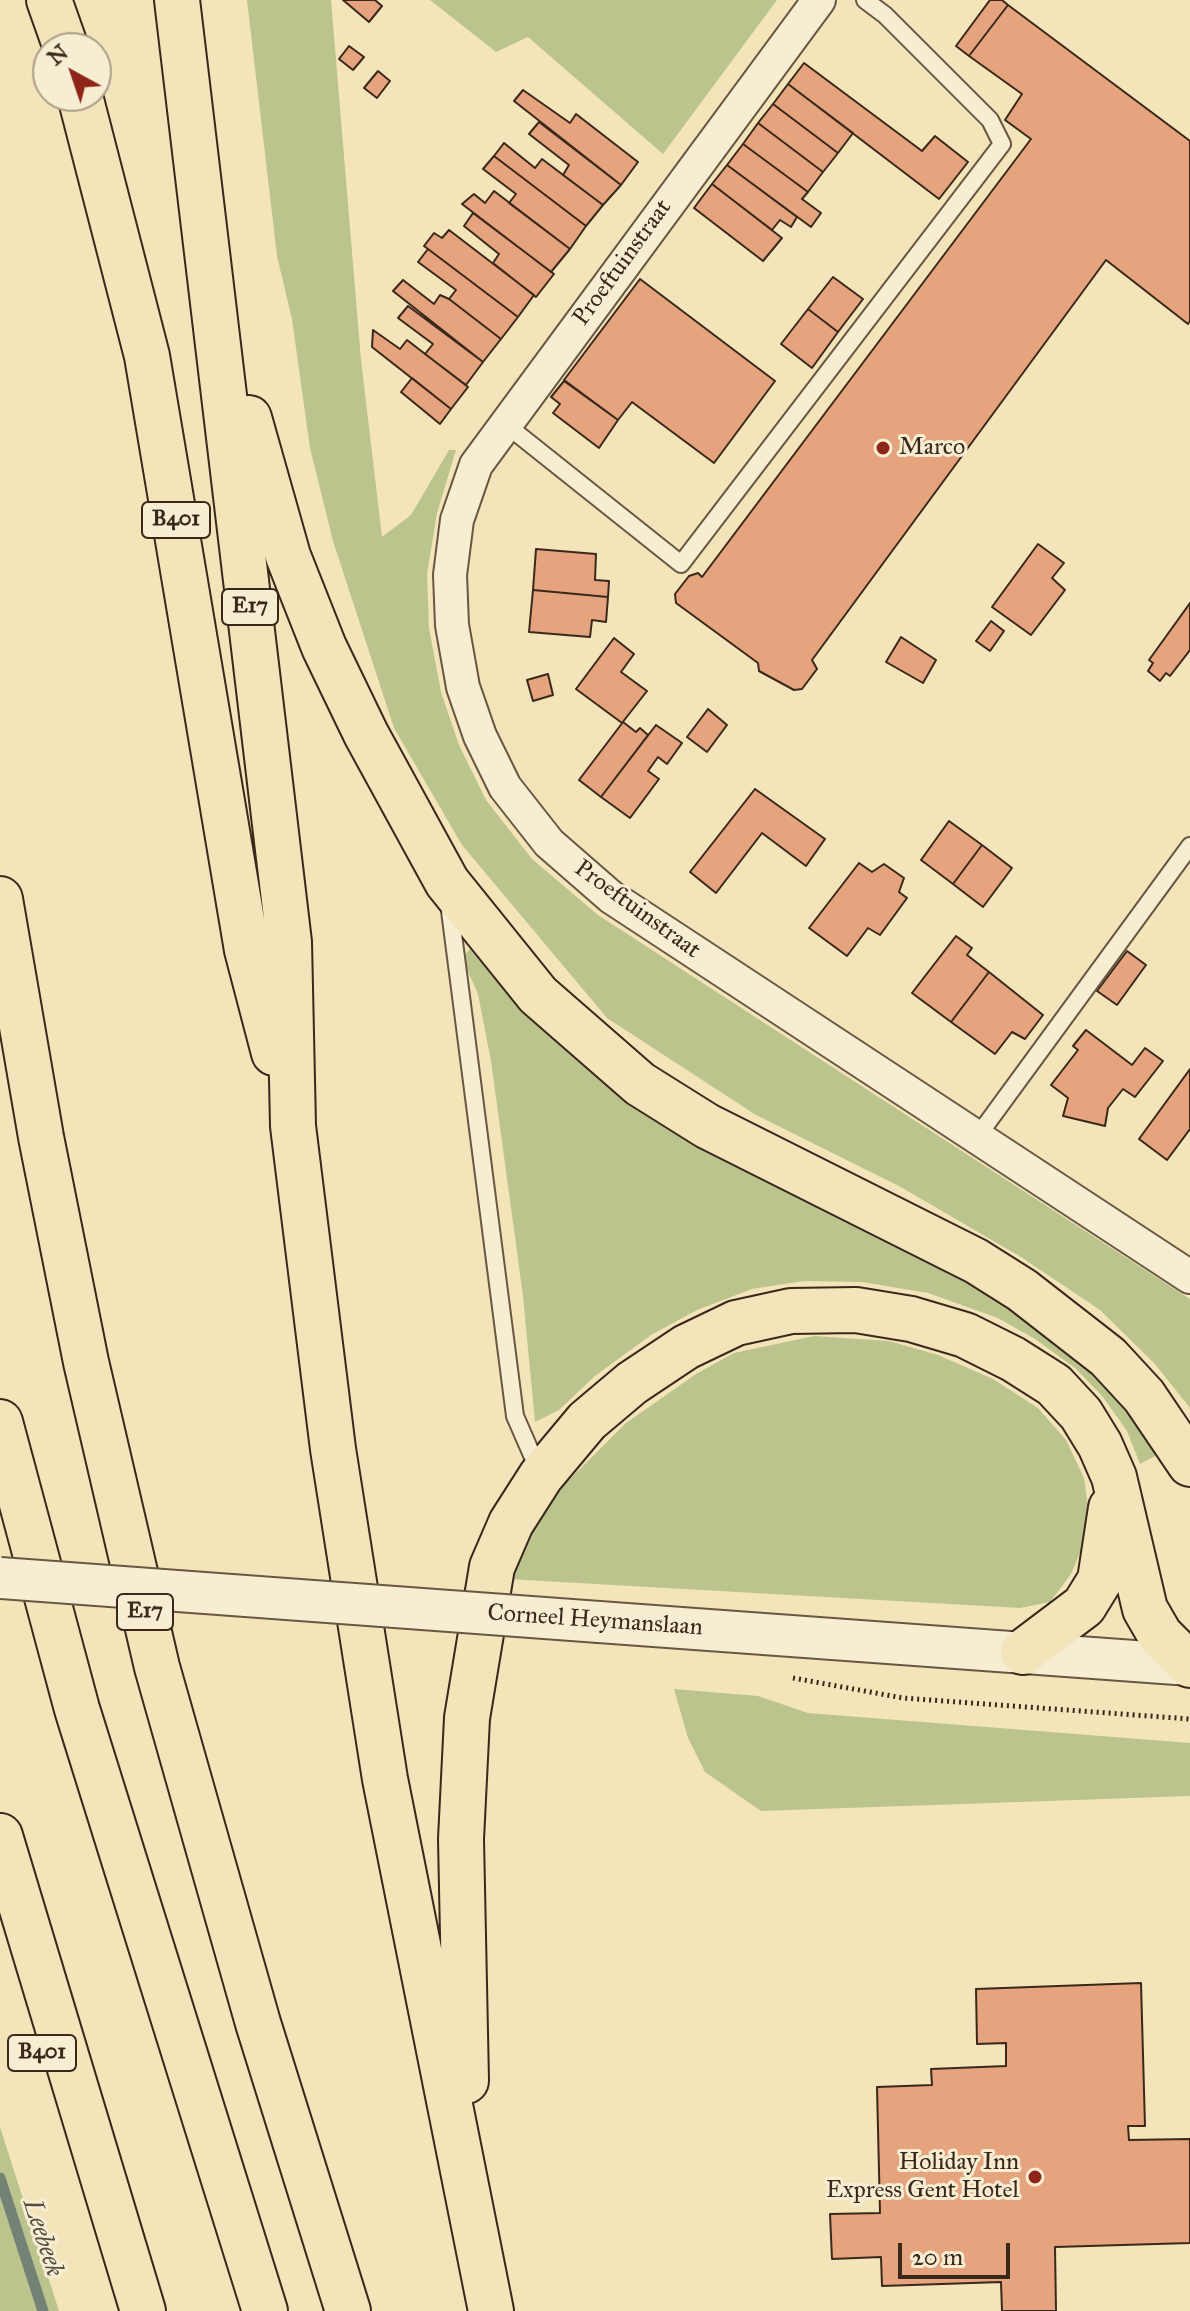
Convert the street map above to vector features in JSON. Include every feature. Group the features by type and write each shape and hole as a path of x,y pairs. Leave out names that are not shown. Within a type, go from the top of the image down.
{"highway":[{"path":"49,0 60,32"},
{"name":"E17","path":"177,0 289,942 293,1126 333,1449 385,1779 491,2311"},
{"name":"B401","path":"84,112 147,356 203,670 247,950 293,1126"},
{"path":"210,271 231,358 288,556 324,647 366,734 447,882 538,995 640,1084 707,1126 976,1261 1022,1290 1108,1357 1144,1396 1190,1464"},
{"name":"E17","path":"0,899 41,1137 86,1362 157,1667 258,2023 348,2311"},
{"path":"472,2227 461,1953 461,1839 467,1718 492,1567 511,1523 541,1476 587,1421 632,1383 686,1347 736,1323 791,1311 856,1310 911,1319 965,1335 1013,1359 1054,1385 1081,1414 1114,1477 1145,1609 1160,1635 1190,1665"},
{"path":"0,1422 77,1709 265,2311"},
{"path":"1023,1652 1084,1606 1100,1580 1107,1550 1114,1477"},
{"path":"0,1836 143,2311"},
{"name":"B401","path":"0,1931 136,2311"}],"street":[{"name":"Proeftuinstraat","path":"819,0 476,465 457,520 450,575 452,625 463,687 480,736 505,787 549,843 611,897 1190,1277"},
{"name":"Corneel Heymanslaan","path":"0,1578 1190,1665"}],"lane":[{"path":"504,423 681,564 1002,144 990,120 885,15 865,0"},
{"path":"977,1137 1190,846"},
{"path":"447,882 515,1416 541,1476"}],"path":[{"path":"787,1677 903,1698 1190,1719"}],"green space":[{"path":"247,0 331,0 361,360 382,537 411,515 449,450 456,450 437,513 427,574 429,628 441,692 459,745 486,800 532,859 598,915 1190,1299 1190,1408 1155,1364 1100,1310 1021,1257 899,1186 756,1115 607,1018 462,845 394,728 333,541 310,448 292,319 277,256"},
{"path":"430,0 777,0 663,154 528,37 496,52"},
{"path":"470,949 518,1006 574,1057 629,1100 981,1284 1126,1399 1157,1455 1140,1464 1127,1431 1103,1397 1075,1368 1035,1339 998,1318 928,1293 862,1282 804,1281 752,1289 697,1310 651,1335 595,1376 559,1410 535,1422 523,1296 491,1061 478,994 462,958"},
{"path":"814,1336 889,1341 938,1355 993,1379 1038,1408 1066,1440 1084,1478 1089,1513 1082,1548 1071,1574 1050,1602 1020,1608 507,1579 523,1542 545,1510 566,1483 626,1423 696,1374 734,1353"},
{"path":"674,1689 758,1696 808,1713 1190,1743 1190,1796 761,1811 705,1772 688,1738"},
{"path":"0,2127 59,2311 0,2311"}],"building":[{"path":"343,0 375,0 382,6 369,22"},
{"path":"990,0 1002,0 1008,5 969,56 956,46"},
{"name":"Marco","path":"1008,5 1190,141 1190,321 1188,324 1106,260 812,660 817,669 802,689 794,690 759,671 758,663 676,603 675,594 689,576 698,573 702,577 1031,139 1005,120 1022,94 969,56"},
{"path":"349,46 364,57 353,70 339,59"},
{"path":"804,63 922,151 935,136 968,162 939,199 788,84"},
{"path":"378,71 390,81 377,98 364,88"},
{"path":"788,84 853,133 838,153 773,104"},
{"path":"523,90 570,123 576,114 638,162 621,185 514,101"},
{"path":"773,104 838,153 823,172 758,123"},
{"path":"539,122 621,185 603,205 563,175 569,165 529,134"},
{"path":"758,123 823,172 808,192 743,144"},
{"path":"504,143 535,168 542,159 603,205 586,226 494,156"},
{"path":"743,144 808,192 802,199 821,213 811,227 727,165"},
{"path":"494,156 586,226 570,249 509,203 516,194 483,169"},
{"path":"727,165 797,217 791,227 780,220 772,230 712,184"},
{"path":"712,184 782,238 763,261 694,208"},
{"path":"494,191 570,249 551,272 462,204 474,194 485,203"},
{"path":"473,213 554,274 536,297 493,263 499,254 464,226"},
{"path":"449,230 534,295 518,317 424,246 434,233 442,238"},
{"path":"428,249 518,317 501,339 449,299 456,290 418,262"},
{"path":"833,277 863,299 838,332 808,309"},
{"path":"640,279 775,381 714,463 632,402 618,420 564,380"},
{"path":"403,280 434,304 440,295 449,299 501,339 483,362 393,291"},
{"path":"408,306 483,362 466,385 425,354 433,344 398,318"},
{"path":"808,309 838,332 812,368 781,344"},
{"path":"373,330 400,349 407,340 468,387 451,409 372,347"},
{"path":"412,378 451,409 440,424 401,392"},
{"path":"564,381 618,420 599,448 553,413 560,404 551,397"},
{"path":"1038,544 1064,563 1052,578 1065,590 1031,635 992,607"},
{"path":"536,549 596,554 595,580 609,581 608,597 533,590"},
{"path":"533,590 608,597 606,622 592,620 590,637 529,632"},
{"path":"1190,603 1190,650 1170,676 1166,673 1160,681 1148,671 1153,663 1149,660"},
{"path":"991,621 1004,631 990,651 976,641"},
{"path":"901,637 936,660 923,683 886,662"},
{"path":"614,638 634,654 621,672 647,691 622,723 576,689"},
{"path":"548,674 553,695 533,701 527,680"},
{"path":"708,709 727,725 707,752 687,737"},
{"path":"623,722 636,732 640,728 648,735 601,797 579,780"},
{"path":"656,725 682,743 667,764 658,757 648,771 659,779 630,818 601,797"},
{"path":"755,789 825,839 806,866 762,833 716,893 690,872"},
{"path":"949,821 982,845 953,884 921,860"},
{"path":"982,845 1012,868 983,907 953,884"},
{"path":"859,863 872,872 884,864 904,878 899,892 907,898 880,935 868,928 847,956 809,928"},
{"path":"956,936 972,948 967,955 989,972 951,1022 912,993"},
{"path":"1127,951 1146,965 1117,1005 1097,991"},
{"path":"989,972 1043,1015 1025,1039 1012,1032 995,1054 951,1022"},
{"path":"1086,1030 1132,1065 1145,1048 1163,1061 1135,1097 1123,1089 1108,1108 1105,1126 1063,1116 1068,1098 1051,1085 1078,1050 1073,1046"},
{"path":"1190,1069 1190,1129 1167,1160 1139,1139"},
{"name":"Holiday Inn Express Gent Hotel","path":"1141,1983 1145,2126 1128,2126 1129,2140 1190,2139 1190,2243 1055,2247 1056,2311 1002,2311 1001,2282 882,2286 881,2257 832,2259 830,2214 880,2213 877,2087 932,2085 931,2069 1006,2066 1006,2043 977,2044 976,1989"}],"waterway":[{"name":"Leebeek","path":"0,2178 43,2311"}],"place":[{"name":"Marco","path":"883,448"},
{"name":"Holiday Inn Express Gent Hotel","path":"1035,2177"}]}
